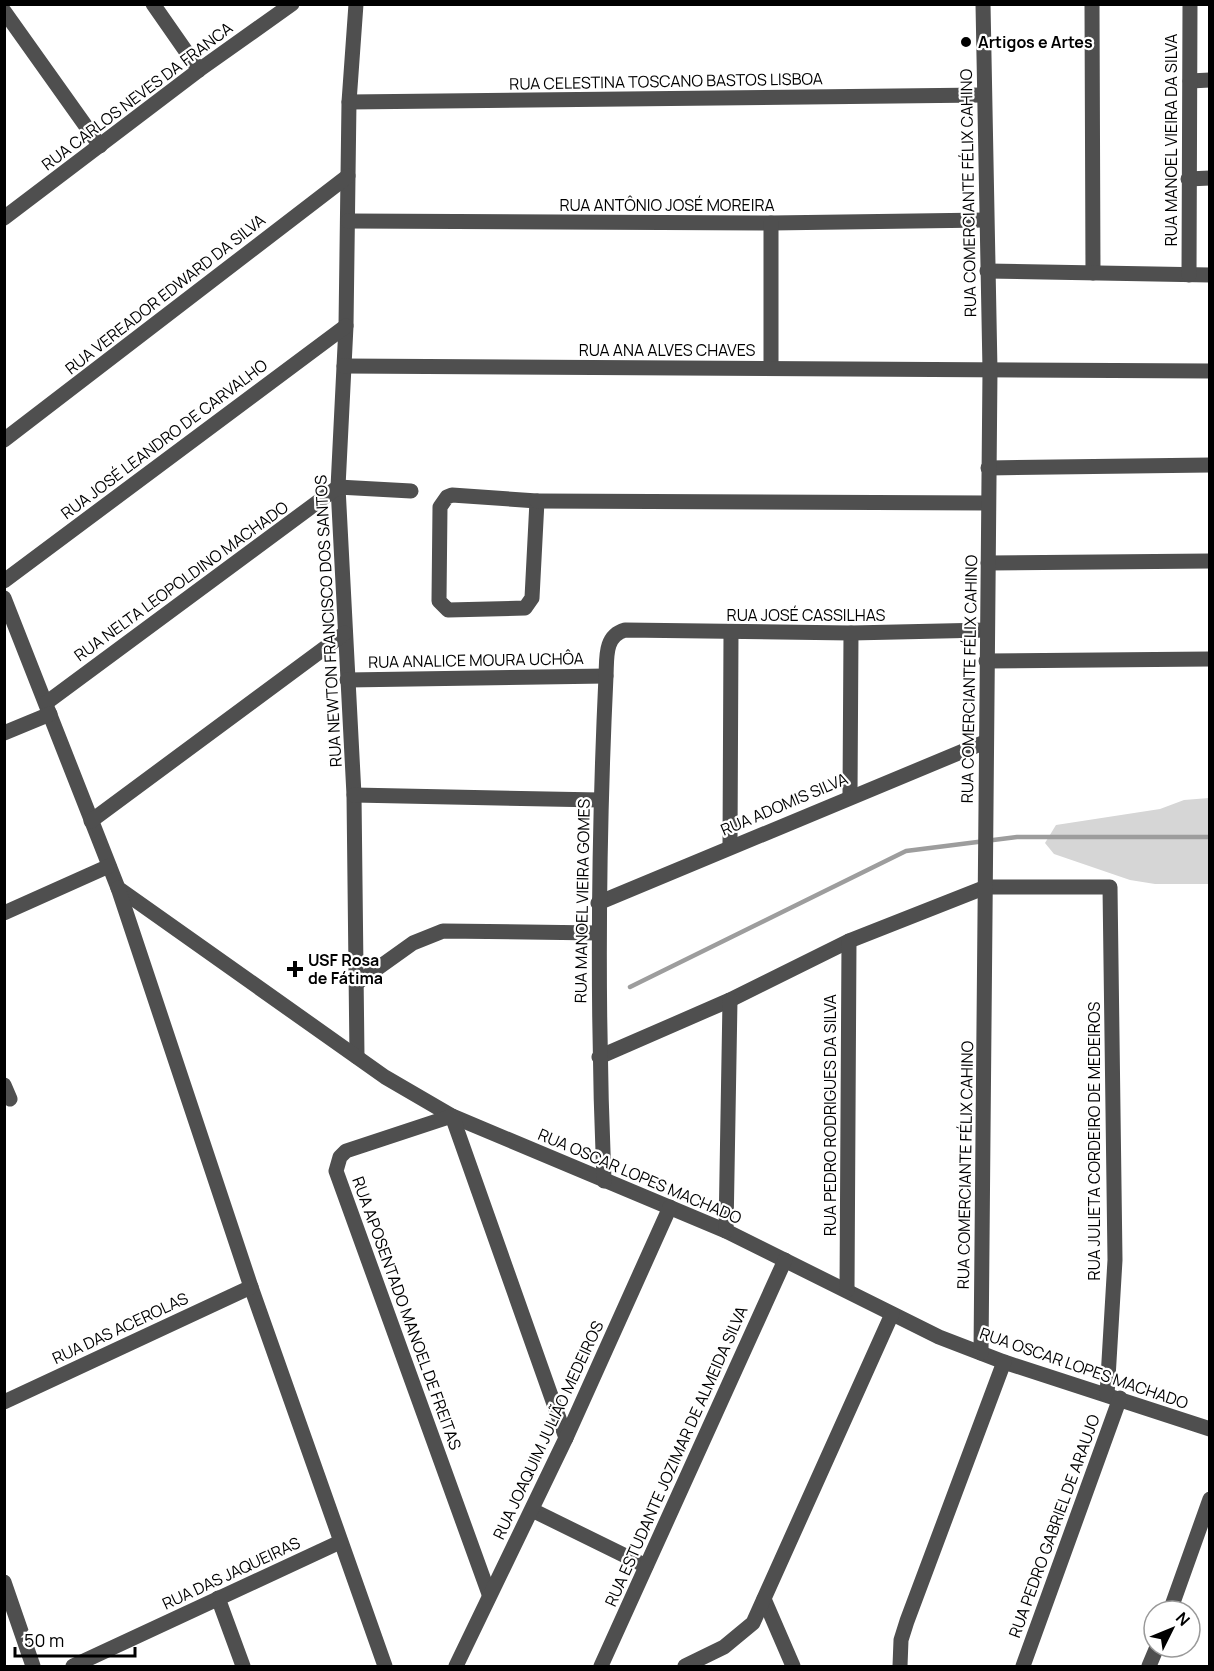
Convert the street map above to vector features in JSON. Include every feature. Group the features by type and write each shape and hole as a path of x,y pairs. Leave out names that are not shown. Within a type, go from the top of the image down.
{"street":[{"path":"153,4 199,70"},
{"name":"RUA CARLOS NEVES DA FRANCA","path":"4,218 199,70 292,4"},
{"name":"RUA NEWTON FRANCISCO DOS SANTOS","path":"356,4 349,102 346,326 338,487 354,795 357,1057"},
{"name":"RUA COMERCIANTE FÉLIX CAHINO","path":"981,1353 990,370 983,4"},
{"path":"1092,4 1093,273"},
{"name":"RUA MANOEL VIEIRA DA SILVA","path":"1189,275 1190,4"},
{"path":"4,11 100,146"},
{"path":"1190,81 1209,80"},
{"name":"RUA CELESTINA TOSCANO BASTOS LISBOA","path":"349,102 983,96"},
{"name":"RUA VEREADOR EDWARD DA SILVA","path":"4,440 348,176"},
{"path":"1188,179 1209,178"},
{"name":"RUA ANTÔNIO JOSÉ MOREIRA","path":"348,221 771,223 986,220"},
{"path":"771,223 771,368"},
{"path":"987,271 1209,275"},
{"name":"RUA JOSÉ LEANDRO DE CARVALHO","path":"4,581 346,326"},
{"name":"RUA ANA ALVES CHAVES","path":"344,366 1209,371"},
{"path":"988,468 1209,465"},
{"path":"338,487 411,491"},
{"name":"RUA NELTA LEOPOLDINO MACHADO","path":"4,733 48,709 338,487"},
{"path":"537,501 532,598 529,604 519,610 448,610 442,606 438,595 440,507 452,495 537,501 988,503"},
{"path":"988,563 1209,561"},
{"path":"4,598 118,888 251,1287 385,1666"},
{"name":"RUA JOSÉ CASSILHAS","path":"625,630 851,633 987,630"},
{"name":"RUA MANOEL VIEIRA GOMES","path":"604,1181 599,1057 600,800 610,640 617,632 625,630"},
{"path":"90,821 345,633"},
{"path":"730,846 731,633"},
{"path":"850,796 851,633"},
{"path":"987,661 1209,659"},
{"name":"RUA ANALICE MOURA UCHÔA","path":"347,680 606,676"},
{"name":"RUA ADOMIS SILVA","path":"598,903 850,796 985,742"},
{"path":"354,795 600,800"},
{"path":"4,913 110,866"},
{"path":"599,1057 730,1000 849,941 986,887"},
{"name":"RUA JULIETA CORDEIRO DE MEDEIROS","path":"986,887 1110,887 1115,1260 1113,1396"},
{"name":"RUA OSCAR LOPES MACHADO","path":"118,888 357,1057 423,1101 452,1116 726,1231 892,1314 981,1353 1209,1429"},
{"path":"357,983 413,943 443,931 598,933"},
{"name":"RUA PEDRO RODRIGUES DA SILVA","path":"847,1290 849,941"},
{"path":"726,1231 730,1000"},
{"path":"452,1116 566,1438"},
{"name":"RUA APOSENTADO MANOEL DE FREITAS","path":"452,1116 346,1151 337,1163 336,1171 489,1594"},
{"name":"RUA JOAQUIM JULIÃO MEDEIROS","path":"456,1666 566,1438 670,1207"},
{"name":"RUA ESTUDANTE JOZIMAR DE ALMEIDA SILVA","path":"601,1666 785,1260"},
{"name":"RUA DAS ACEROLAS","path":"4,1402 251,1287"},
{"path":"685,1666 724,1647 753,1623 892,1314"},
{"path":"900,1666 901,1640 1004,1362"},
{"name":"RUA PEDRO GABRIEL DE ARAUJO","path":"1023,1666 1113,1396"},
{"path":"1174,1599 1209,1499"},
{"path":"532,1510 646,1566"},
{"name":"RUA DAS JAQUEIRAS","path":"74,1666 100,1661 218,1598 340,1542"},
{"path":"4,1582 33,1666"},
{"path":"218,1598 243,1666"},
{"path":"764,1599 793,1666"}],"shaded area":[{"path":"1209,798 1209,884 1155,884 1130,880 1054,854 1045,843 1056,825 1160,809 1184,800"}],"waterway":[{"path":"630,987 906,851 1017,837 1210,837"}],"place":[{"name":"Artigos e Artes","path":"966,42"},
{"name":"USF Rosa de Fátima","path":"295,969"}]}
